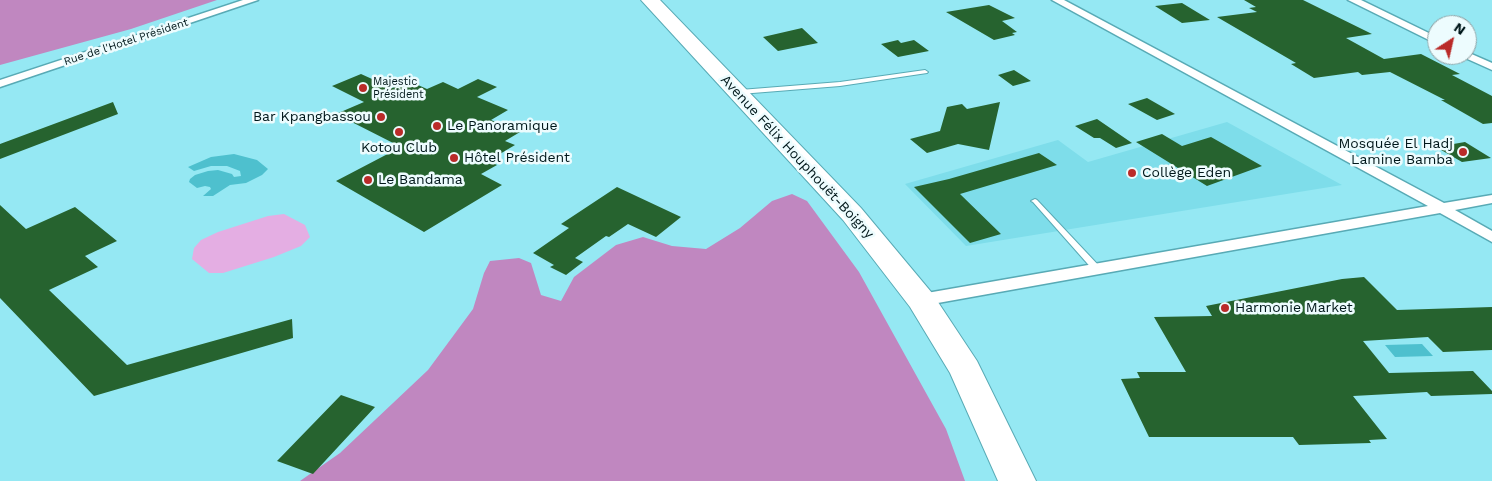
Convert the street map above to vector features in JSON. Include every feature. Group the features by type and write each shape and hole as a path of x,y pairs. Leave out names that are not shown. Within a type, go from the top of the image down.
{"highway":[{"name":"Avenue Félix Houphouët-Boigny","path":"650,0 852,214 921,300 965,370 1018,481"}],"street":[{"name":"Rue de l'Hotel Président","path":"0,84 253,0"},
{"path":"1058,0 1492,237"},
{"path":"1353,0 1427,36"},
{"path":"1477,60 1492,67"},
{"path":"921,300 1492,199"}],"lane":[{"path":"738,93 840,84 925,72"},
{"path":"1035,201 1097,269"}],"shaded area":[{"path":"0,0 217,0 131,29 0,65"},
{"name":"Collège Eden","path":"1227,122 1342,185 966,246 905,184 1058,140 1088,162"},
{"path":"234,154 257,160 268,169 262,175 246,183 230,185 213,196 203,196 211,189 210,187 197,188 189,182 195,175 208,171 218,170 232,174 234,177 241,176 240,171 227,166 211,166 194,171 188,167 211,157"},
{"path":"792,194 807,201 859,272 946,429 965,481 300,481 340,453 428,370 473,309 484,273 490,261 519,258 531,263 541,295 561,301 574,277 616,245 643,237 672,246 706,249 740,228 772,201"},
{"path":"284,214 305,225 310,237 301,246 274,257 223,273 209,273 192,259 194,248 201,240 218,232 268,216"},
{"path":"1422,344 1433,356 1395,357 1385,345"}],"building":[{"path":"1244,0 1303,0 1372,34 1346,38 1384,59 1421,54 1427,57 1427,65 1442,65 1460,74 1452,75 1492,96 1492,123 1483,124 1441,100 1445,100 1390,72 1362,75 1358,72 1314,78 1291,64 1296,63 1217,17 1257,12 1249,8 1256,7"},
{"path":"1182,3 1210,20 1182,23 1155,6"},
{"path":"989,5 1015,18 1002,21 1017,32 1012,33 1015,35 994,40 946,12"},
{"path":"802,28 818,43 778,51 763,37"},
{"path":"898,40 901,43 914,40 929,51 898,57 881,44"},
{"path":"1014,70 1031,81 1013,86 998,75"},
{"path":"361,74 392,88 409,81 427,89 443,82 458,89 478,79 497,87 477,97 508,110 491,120 520,132 505,141 515,145 488,161 497,165 481,174 502,185 424,232 336,181 401,147 336,114 364,102 332,86"},
{"path":"1147,98 1175,114 1157,120 1128,104"},
{"path":"113,102 118,114 0,159 0,144"},
{"path":"1000,102 989,150 958,144 927,153 910,139 940,131 947,107 962,104 967,109"},
{"path":"1097,119 1132,143 1116,148 1100,138 1094,138 1075,126"},
{"path":"1162,134 1182,146 1211,137 1262,166 1207,186 1136,142"},
{"name":"Mosquée El Hadj Lamine Bamba","path":"1465,142 1491,158 1462,162 1436,147"},
{"path":"1039,153 1057,165 960,194 1001,234 970,243 914,187 949,179"},
{"path":"617,187 681,217 656,237 628,224 609,237 606,236 575,258 583,262 566,275 550,267 554,265 533,253 569,228 561,224"},
{"path":"0,205 26,229 75,207 117,241 85,256 98,267 49,290 127,365 292,319 293,338 94,396 0,298"},
{"path":"1364,277 1397,310 1492,307 1492,350 1443,352 1428,337 1363,341 1389,373 1473,371 1492,391 1492,394 1431,396 1427,392 1353,396 1387,439 1369,440 1371,443 1299,445 1293,437 1149,437 1121,379 1140,378 1137,372 1186,372 1154,317 1212,316 1206,306 1342,279"},
{"path":"341,395 375,407 313,474 277,461"}],"place":[{"name":"Majestic Président","path":"363,88"},
{"name":"Bar Kpangbassou","path":"381,117"},
{"name":"Le Panoramique","path":"437,126"},
{"name":"Kotou Club","path":"399,132"},
{"name":"Mosquée El Hadj Lamine Bamba","path":"1463,152"},
{"name":"Hôtel Président","path":"454,158"},
{"name":"Collège Eden","path":"1132,173"},
{"name":"Le Bandama","path":"368,180"},
{"name":"Harmonie Market","path":"1225,308"}]}
